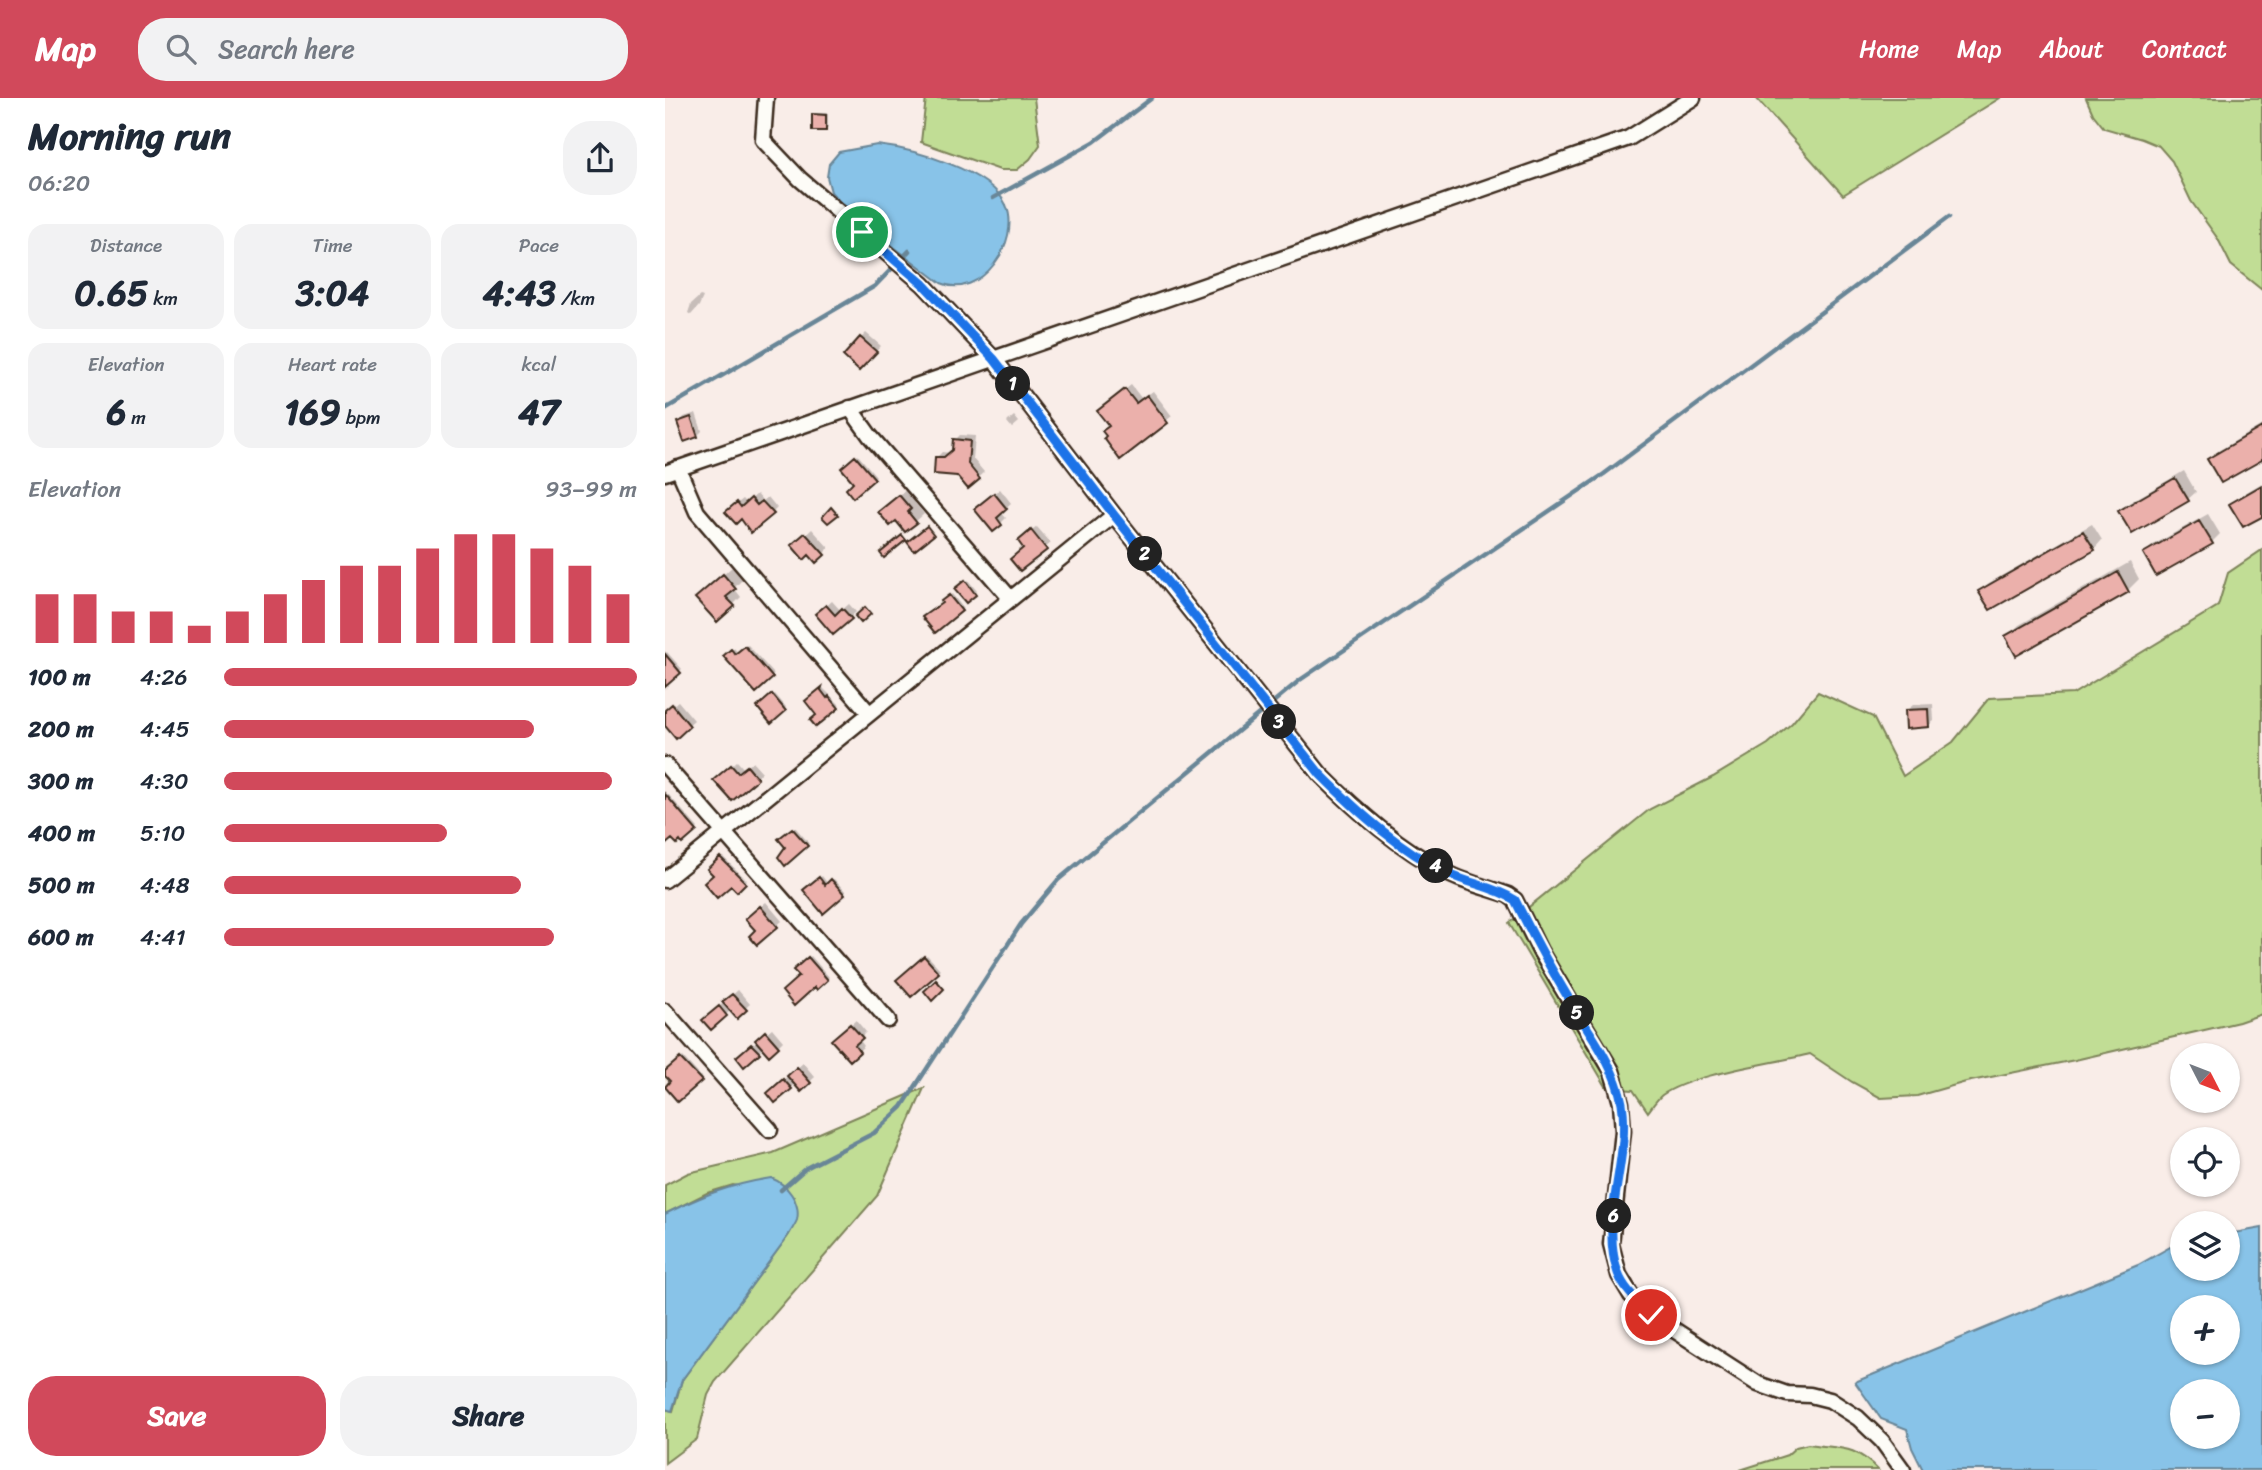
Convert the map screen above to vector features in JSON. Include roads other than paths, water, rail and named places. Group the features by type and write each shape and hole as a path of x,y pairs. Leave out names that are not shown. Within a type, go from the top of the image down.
{"street":[{"path":"766,98 763,140 800,179 923,284 994,359 1320,774 1358,812 1405,847 1449,874 1515,900 1540,951 1612,1071 1622,1103 1623,1131 1611,1244 1619,1275 1631,1295 1651,1315 1758,1384 1787,1394 1810,1395 1830,1400 1849,1412 1882,1441 1903,1470"},
{"path":"869,713 697,512 671,471 1629,138 1693,98"},
{"path":"850,408 870,436 1010,598"},
{"path":"665,880 1114,515"},
{"path":"665,765 888,1020"},
{"path":"665,1011 770,1130"}],"water":[{"path":"877,145 910,151 949,163 984,181 997,193 1006,205 1008,235 1003,250 983,276 956,286 941,283 852,215 831,192 827,177 829,164 839,152"},
{"path":"771,1178 782,1185 795,1200 798,1213 796,1222 682,1380 672,1411 665,1409 665,1214 717,1191"},
{"path":"2262,1228 2262,1470 1923,1470 1912,1448 1907,1429 1881,1419 1855,1382 2138,1265 2170,1247 2170,1281 2240,1281 2240,1232"}],"waterway":[{"path":"993,198 1094,142 1152,98"},
{"path":"781,1190 806,1168 874,1133 902,1107 1021,924 1058,880 1300,680 1604,474 1949,217"},
{"path":"665,409 875,286 909,251"}]}
